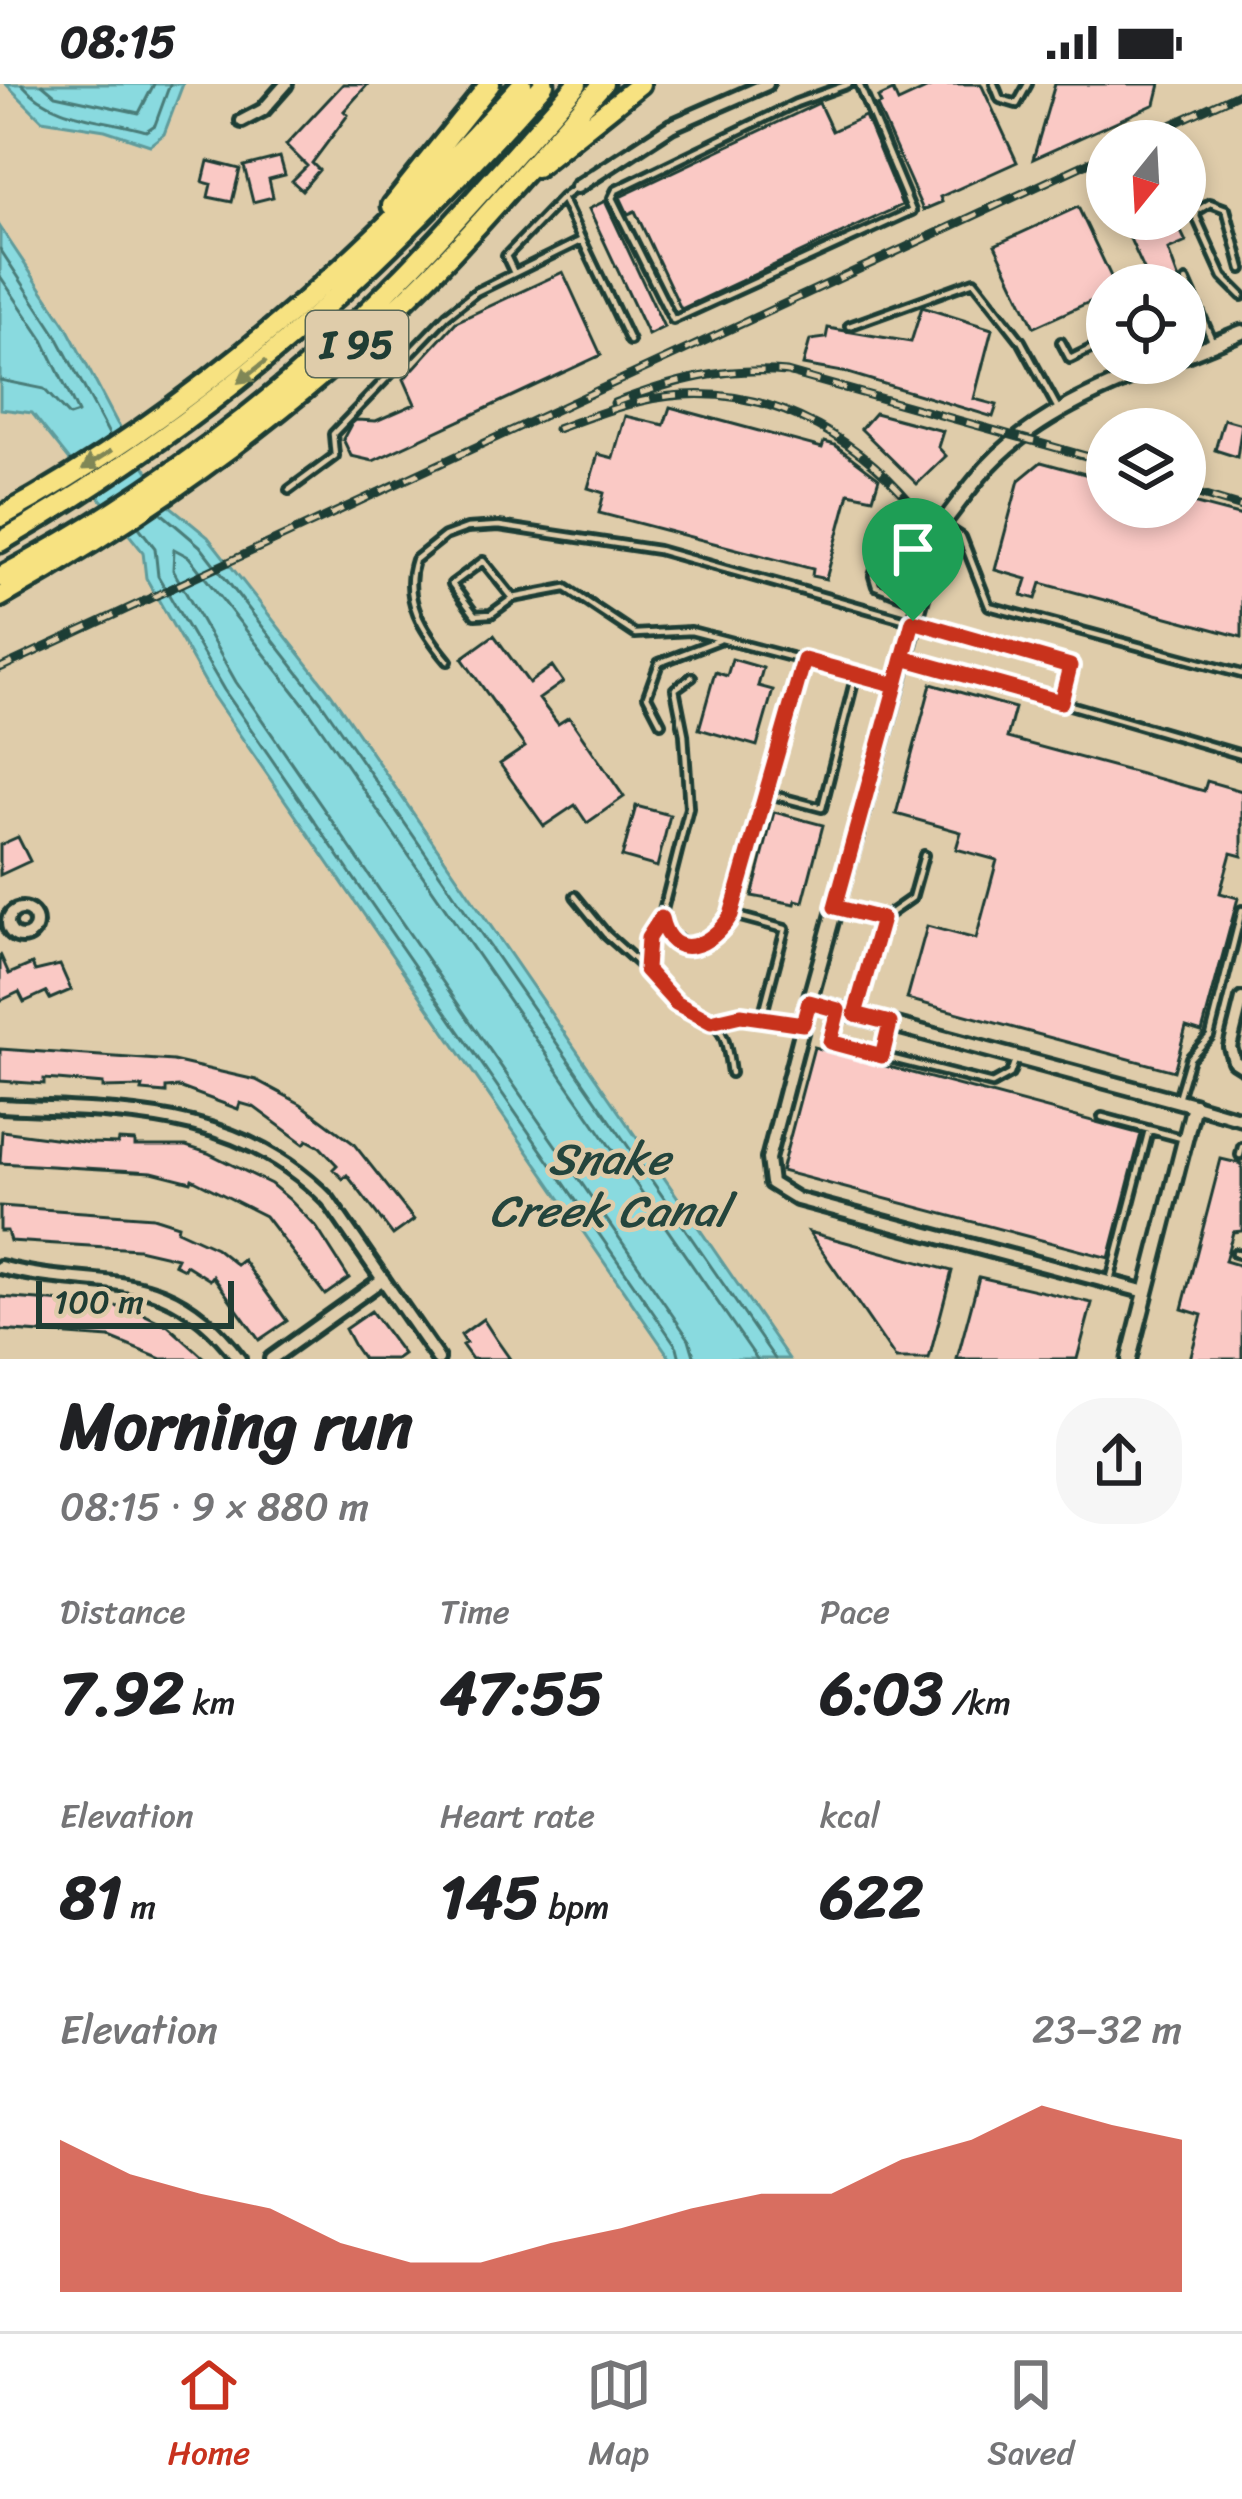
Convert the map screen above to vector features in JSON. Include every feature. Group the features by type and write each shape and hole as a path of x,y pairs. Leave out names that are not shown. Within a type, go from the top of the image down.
{"highway":[{"path":"336,275 490,84"},
{"name":"I 95","path":"0,517 142,444 403,212 522,84"},
{"path":"0,542 72,500 309,325 403,237 544,84"},
{"path":"176,478 404,276 577,84"},
{"name":"I 95","path":"0,596 328,371 409,297 603,84"},
{"path":"512,183 559,152 640,84"},
{"path":"0,577 101,530"}],"street":[{"path":"242,122 263,110 286,84"},
{"path":"577,187 671,126 766,84"},
{"path":"1206,347 1242,332"},
{"path":"1117,384 1061,412 989,464 943,524 768,1159 771,1183 797,1199 1146,1292"},
{"path":"1242,999 1230,1047 1242,1066"},
{"path":"809,1002 1242,1119"},
{"path":"1129,1359 1194,1105"},
{"path":"0,1106 181,1120 259,1145 307,1178 328,1200 438,1359"},
{"path":"0,1267 94,1277 160,1292 203,1319 239,1359"},
{"path":"271,1359 383,1280"}],"lane":[{"path":"849,84 796,103 616,190 612,198 673,320 912,211 859,84"},
{"path":"994,84 1000,99 1017,104 1028,84"},
{"path":"514,273 506,256 577,187"},
{"path":"562,197 630,341"},
{"path":"1242,268 1226,209 1210,203 1197,211 1223,277 1242,296"},
{"path":"289,490 335,456 333,434 447,315 476,292 582,240"},
{"path":"849,326 974,281 1021,341 1047,395 1061,412"},
{"path":"1206,328 1213,344"},
{"path":"1061,342 1070,358 1086,351"},
{"path":"943,524 962,537 989,606 1242,674"},
{"path":"448,661 420,621 411,598 412,571 428,545 467,528 499,526 658,550 1070,666 1061,702"},
{"path":"919,601 876,586 873,575 885,538 895,532 936,545"},
{"path":"513,598 483,561 452,584 475,615 491,614 513,598 566,588 635,634 691,631 896,685"},
{"path":"662,723 647,697 659,663 724,638"},
{"path":"903,658 1242,755"},
{"path":"661,918 664,932 694,947 707,944 731,915 804,660"},
{"path":"765,793 822,808 856,674"},
{"path":"646,970 648,938 661,918 689,808 684,734 675,689 692,677"},
{"path":"855,1014 882,919 912,898 924,855"},
{"path":"575,896 676,1003 711,1022 723,1036 731,1073"},
{"path":"835,907 882,919"},
{"path":"1177,1101 1190,1058 1210,1036 1242,910"},
{"path":"731,915 784,928 762,1017"},
{"path":"838,1010 830,1042 882,1056 992,1084 1010,1074 1016,1057"},
{"path":"711,1022 762,1017 803,1024"},
{"path":"882,1056 890,1023"},
{"path":"1102,1117 1185,1139"},
{"path":"1109,1282 1149,1130"},
{"path":"1240,1155 1242,1147"}],"water":[{"path":"6,84 183,84 164,134 150,145 105,130 42,120"},
{"name":"Snake Creek Canal","path":"0,227 66,326 117,423 170,506 208,537 331,694 789,1359 671,1359 213,696 146,578 143,552 32,413 0,409"}],"building":[{"path":"343,84 368,84 344,111 348,115 312,163 319,170 302,190 292,181 307,166 286,145"},
{"path":"937,84 981,84 1017,162 940,197 942,202 923,210 877,106 881,104 878,98 893,91 898,102"},
{"path":"1055,84 1160,84 1155,104 1120,120 1086,120 1086,135 1033,159"},
{"path":"819,103 832,131 865,116 902,205 681,309 635,211 628,214 620,197"},
{"path":"280,157 285,175 269,179 273,197 253,202 244,166"},
{"path":"208,161 240,169 232,202 208,197 211,184 203,182"},
{"path":"605,201 664,327 648,335 589,209"},
{"path":"1078,207 1086,224 1086,240 1094,240 1105,264 1086,264 1086,303 1034,327 995,245"},
{"path":"1131,240 1185,240 1168,250 1173,264 1141,264"},
{"path":"563,272 601,355 373,461 351,456 343,439 351,424 376,421 415,404 404,379 456,322"},
{"path":"922,307 992,329 974,399 997,405 993,417 848,373 803,365 810,340 826,338 828,328 911,342"},
{"path":"670,407 822,448 824,442 835,445 879,478 873,498 849,493 826,579 812,576 813,569 599,513 604,493 588,488 598,454 613,458 625,416 664,425"},
{"path":"875,413 943,431 938,447 946,456 917,484 861,429"},
{"path":"1224,419 1242,424 1237,457 1215,450"},
{"path":"1041,462 1086,474 1086,528 1206,528 1206,507 1242,516 1242,637 1041,583 1036,599 1022,595 1027,579 995,570 1019,480"},
{"path":"494,635 529,683 552,666 563,682 539,699 558,724 569,717 624,797 587,823 575,805 544,826 500,764 525,747 462,658"},
{"path":"732,659 763,668 758,686 773,690 757,746 699,729 715,672 727,676"},
{"path":"931,684 1015,708 1007,738 1204,791 1207,781 1242,791 1242,856 1231,853 1220,893 1238,898 1202,1032 1186,1027 1174,1071 907,999 927,926 976,939 997,860 956,849 961,832 896,814"},
{"path":"636,806 670,815 657,867 622,857"},
{"path":"774,812 823,825 803,902 752,896"},
{"path":"18,837 30,861 0,875 0,845"},
{"path":"0,954 9,974 32,964 35,971 60,965 71,990 50,999 46,992 24,1002 19,992 0,1001"},
{"path":"814,1047 1141,1134 1109,1258 781,1171"},
{"path":"0,1049 173,1061 256,1080 301,1104 353,1143 414,1220 393,1235 347,1175 343,1179 333,1169 337,1165 320,1147 307,1140 304,1144 254,1107 240,1103 238,1109 179,1087 166,1088 166,1093 44,1079 44,1084 0,1081"},
{"path":"2,1131 90,1143 118,1144 119,1140 135,1141 135,1146 186,1146 208,1153 271,1184 289,1199 317,1228 349,1278 325,1295 265,1216 192,1179 152,1172 0,1163"},
{"path":"1221,1159 1242,1164 1242,1231 1233,1232 1225,1261 1242,1266 1242,1359 1190,1359 1202,1315 1182,1309"},
{"path":"0,1206 153,1217 178,1225 177,1230 216,1248 237,1265 243,1260 287,1321 259,1340 213,1276 210,1280 186,1265 184,1269 174,1264 177,1258 138,1249 10,1241 7,1231 0,1231"},
{"path":"809,1232 952,1271 929,1359 896,1359"},
{"path":"979,1277 1092,1303 1077,1359 957,1359"},
{"path":"0,1297 115,1306 141,1313 168,1326 205,1359 161,1359 110,1338 0,1330"},
{"path":"371,1311 403,1354 396,1359 363,1359 345,1329"},
{"path":"483,1319 510,1359 472,1359 462,1345 466,1343 461,1335"}],"railway":[{"path":"1181,120 1242,92"},
{"path":"0,668 1086,164"},
{"path":"614,403 699,377 787,372 1086,456"},
{"path":"557,429 667,396 719,395 753,401 818,426 848,445 875,466 923,518"},
{"path":"1206,496 1242,507"}],"route":[{"path":"913,621 903,658 896,685 804,660 731,915 707,944 694,947 676,942 664,932 661,918 648,938 644,958 655,984 701,1018 711,1022 741,1015 803,1024 809,1002 838,1010 830,1042 882,1056 890,1023 855,1014 882,919 835,907 896,685 903,658 1061,702 1070,666 913,621"}]}
